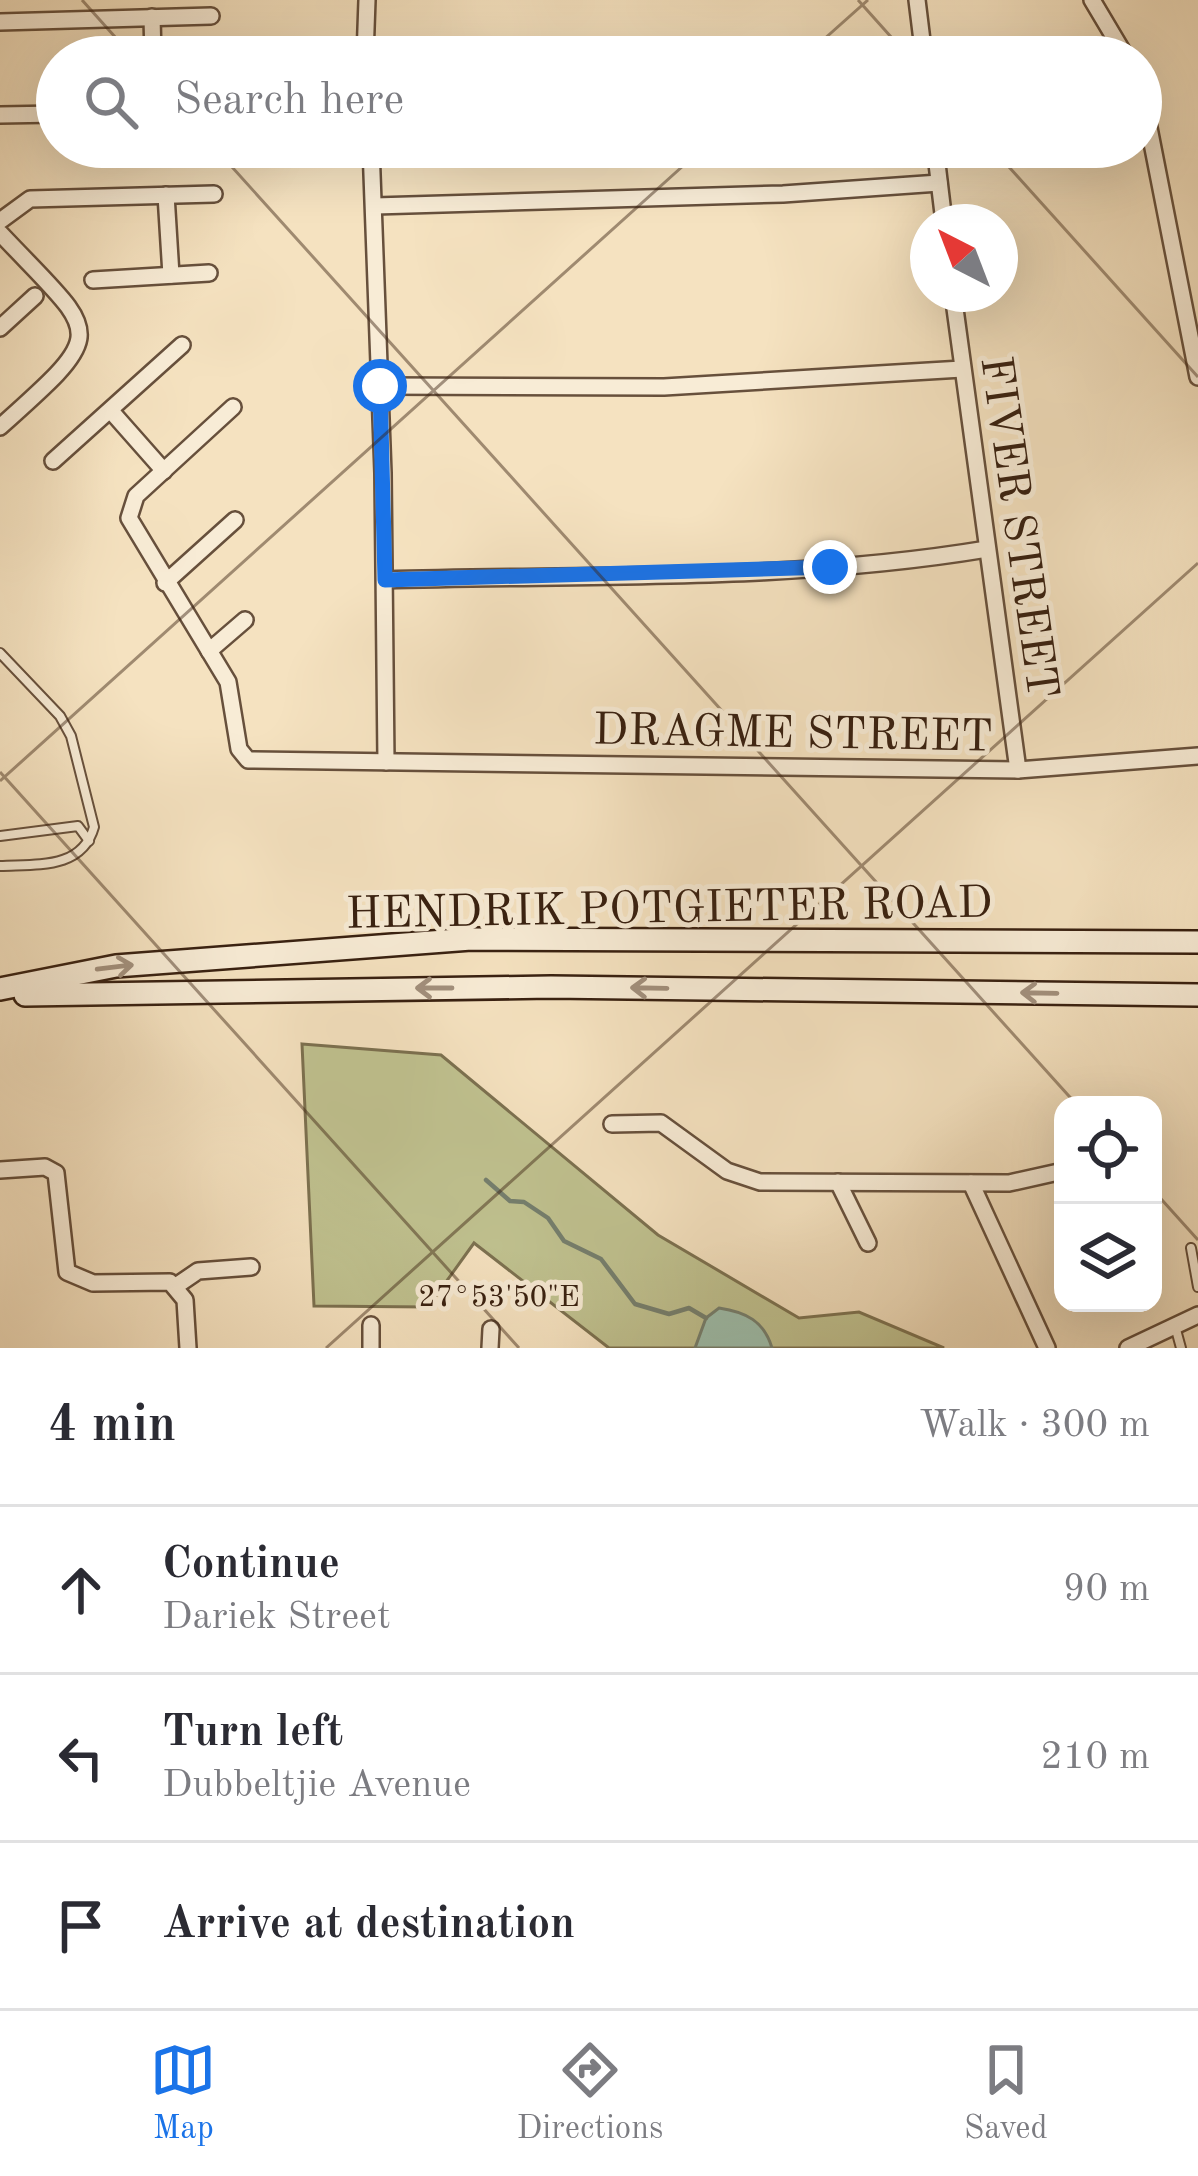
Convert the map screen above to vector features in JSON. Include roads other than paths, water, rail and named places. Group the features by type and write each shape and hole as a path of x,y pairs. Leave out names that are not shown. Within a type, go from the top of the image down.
{"main road":[{"name":"HENDRIK POTGIETER ROAD","path":"0,992 116,966 471,939 1198,942"},
{"name":"HENDRIK POTGIETER ROAD","path":"0,992 528,987 1198,995"}],"street":[{"path":"366,36 367,0"},
{"path":"917,0 921,36"},
{"path":"1092,0 1113,36"},
{"path":"0,22 211,16"},
{"path":"152,17 152,36"},
{"path":"0,116 36,115"},
{"path":"372,168 386,762"},
{"path":"937,168 942,204"},
{"path":"1157,168 1198,377"},
{"path":"375,206 784,194 939,183"},
{"path":"0,221 30,199 214,194"},
{"path":"166,195 171,275"},
{"path":"0,233 82,329 80,350 68,366 0,427"},
{"path":"93,280 209,273"},
{"path":"0,328 35,296"},
{"name":"FIVER STREET","path":"955,312 1018,770"},
{"path":"53,461 182,345"},
{"path":"380,386 664,387 962,369"},
{"path":"233,407 136,496 128,518 208,651 245,620"},
{"path":"111,411 164,471"},
{"path":"165,583 236,520"},
{"path":"385,580 748,572 912,561 987,549"},
{"name":"DRAGME STREET","path":"208,651 228,682 239,749 248,760 1018,770 1198,756"},
{"path":"612,1124 661,1123 727,1172 760,1182 971,1183 1031,1181 1054,1174"},
{"path":"0,1170 29,1167 56,1173 65,1264 72,1278 93,1283 162,1281 176,1286 185,1300 188,1348"},
{"path":"838,1182 868,1244"},
{"path":"971,1183 1047,1348"},
{"path":"176,1286 198,1271 251,1267"},
{"path":"1128,1348 1198,1315"},
{"path":"371,1325 371,1348"},
{"path":"490,1348 491,1329"}],"lane":[{"path":"0,653 60,716 71,736 94,827 90,842 59,863 0,866"},
{"path":"0,836 78,826 90,842"},
{"path":"1190,1248 1198,1287"},
{"path":"1175,1325 1181,1348"}],"waterway":[{"path":"486,1180 510,1201 524,1202 548,1218 564,1241 601,1259 635,1304 669,1314 689,1308 706,1318"}]}
